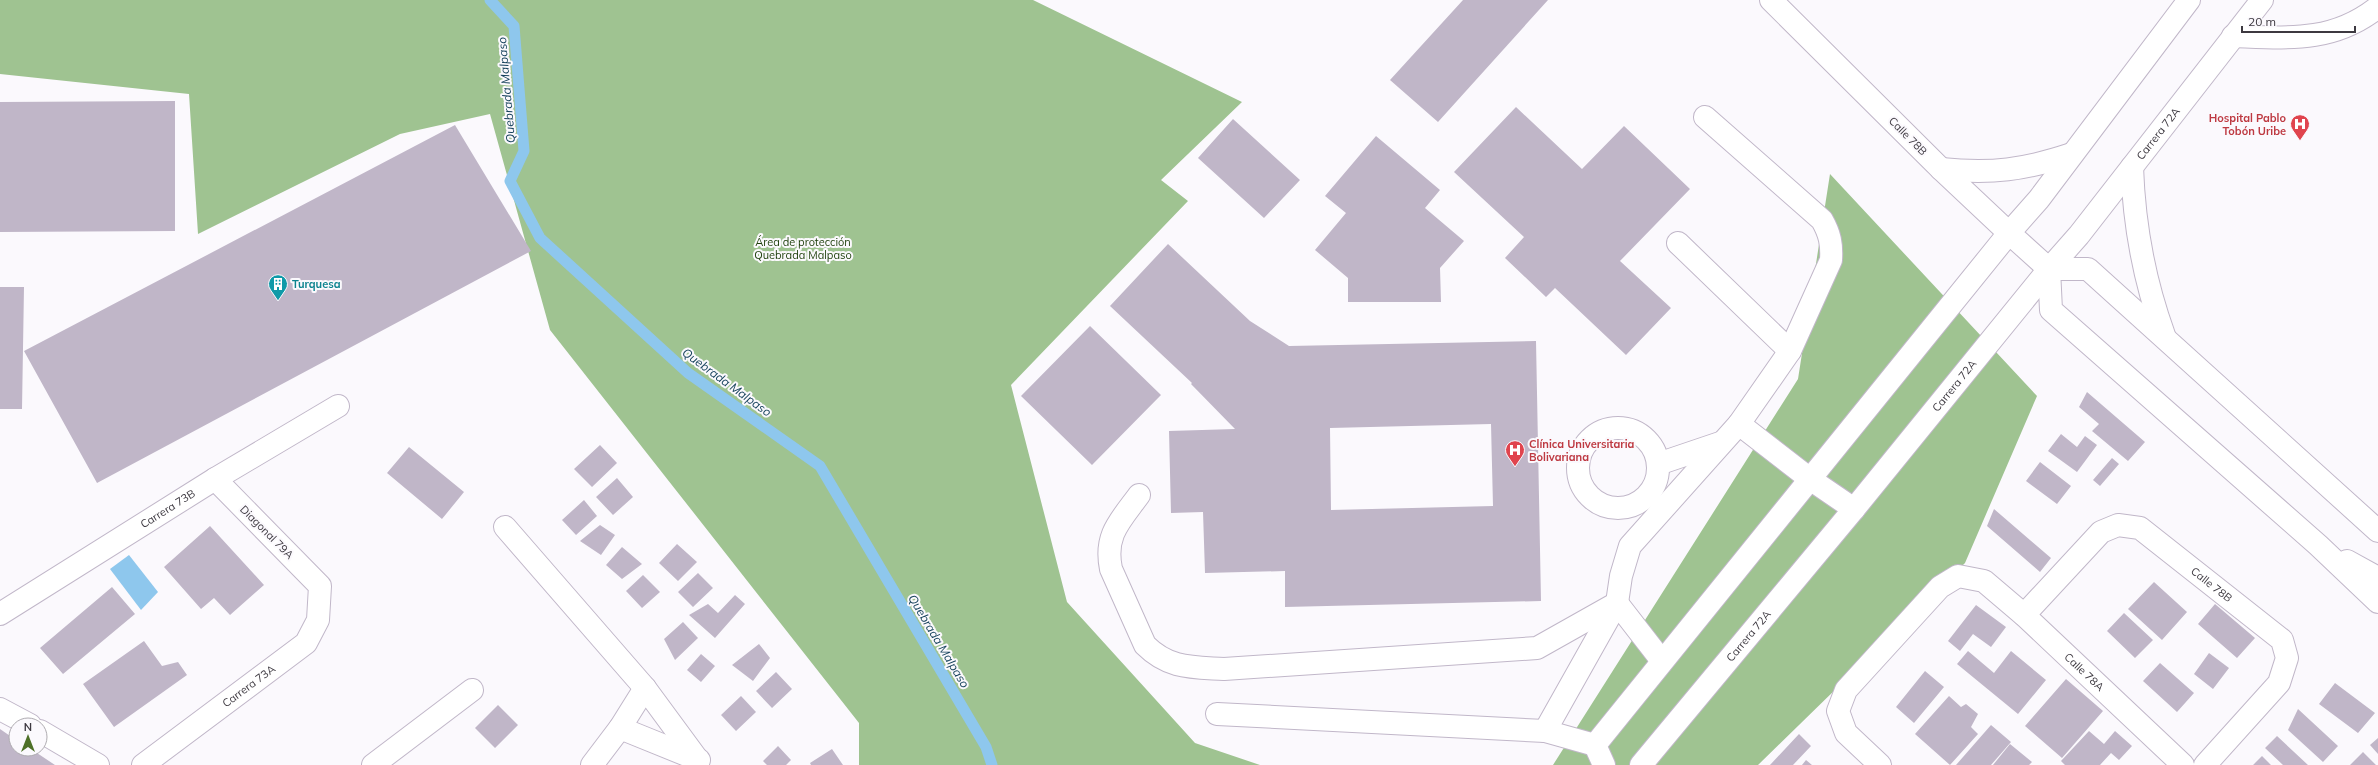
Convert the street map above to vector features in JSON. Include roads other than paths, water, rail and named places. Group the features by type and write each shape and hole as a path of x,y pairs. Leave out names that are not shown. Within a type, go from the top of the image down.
{"street":[{"name":"Calle 78B","path":"1771,0 1941,169 2049,269"},
{"path":"1596,745 1662,661 2009,233 2039,199 2189,0"},
{"name":"Carrera 72A","path":"1640,765 1854,509 2049,269 2079,235 2262,0"},
{"path":"2234,36 2290,38 2324,34 2349,26 2378,7"},
{"path":"1630,546 1721,442 1739,424 1790,351 1831,260 1832,245 1828,231 1822,220 1705,117"},
{"path":"1941,169 1974,172 2008,171 2041,164 2072,154"},
{"path":"2132,167 2139,244 2154,307 2165,338"},
{"path":"1678,243 1790,351"},
{"path":"2378,531 2088,269 2049,269 2050,310 2318,545 2378,602"},
{"name":"Carrera 73B","path":"0,614 215,479 338,406"},
{"path":"1739,424 1810,479 1854,509"},
{"path":"1617,428 1632,430 1645,438 1654,449 1658,464 1657,479 1650,492 1640,502 1625,507 1610,508 1597,502 1586,493 1579,480 1577,465 1581,451 1590,439 1602,431 1617,428"},
{"path":"1658,464 1721,442"},
{"name":"Diagonal 79A","path":"215,479 320,586"},
{"path":"1139,496 1112,532 1108,557 1111,569 1145,645 1155,655 1167,662 1180,666 1224,669 1537,648 1617,603"},
{"path":"1545,731 1617,603 1621,576 1630,546 1625,507"},
{"name":"Calle 78B","path":"2024,615 2101,532 2118,525 2140,528 2282,640 2286,658 2279,683 2206,765"},
{"path":"506,527 645,688 701,762"},
{"path":"2318,545 2378,578"},
{"name":"Calle 78A","path":"1880,765 1846,733 1838,711 1846,690 1940,587 1958,576 1984,581 2024,615 2184,765"},
{"name":"Carrera 73A","path":"143,765 306,643 318,620 320,586"},
{"path":"1617,603 1662,661"},
{"path":"592,765 620,728 645,688"},
{"path":"373,765 472,690"},
{"path":"0,709 15,717"},
{"path":"1216,714 1545,731 1596,745"},
{"path":"620,728 701,762"},
{"path":"48,736 98,765"},
{"path":"1596,745 1604,765"}],"water":[{"path":"129,555 158,592 141,610 110,569"}],"waterway":[{"name":"Quebrada Malpaso","path":"490,0 514,26 524,151 510,181 540,238 688,373 820,466 986,747 992,765"}],"place":[{"name":"Hospital Pablo Tobón Uribe","path":"2300,141"},
{"name":"Turquesa","path":"278,301"},
{"name":"Clínica Universitaria Bolivariana","path":"1515,467"}],"park label":[{"name":"Área de protección Quebrada Malpaso","path":"803,248"}]}
